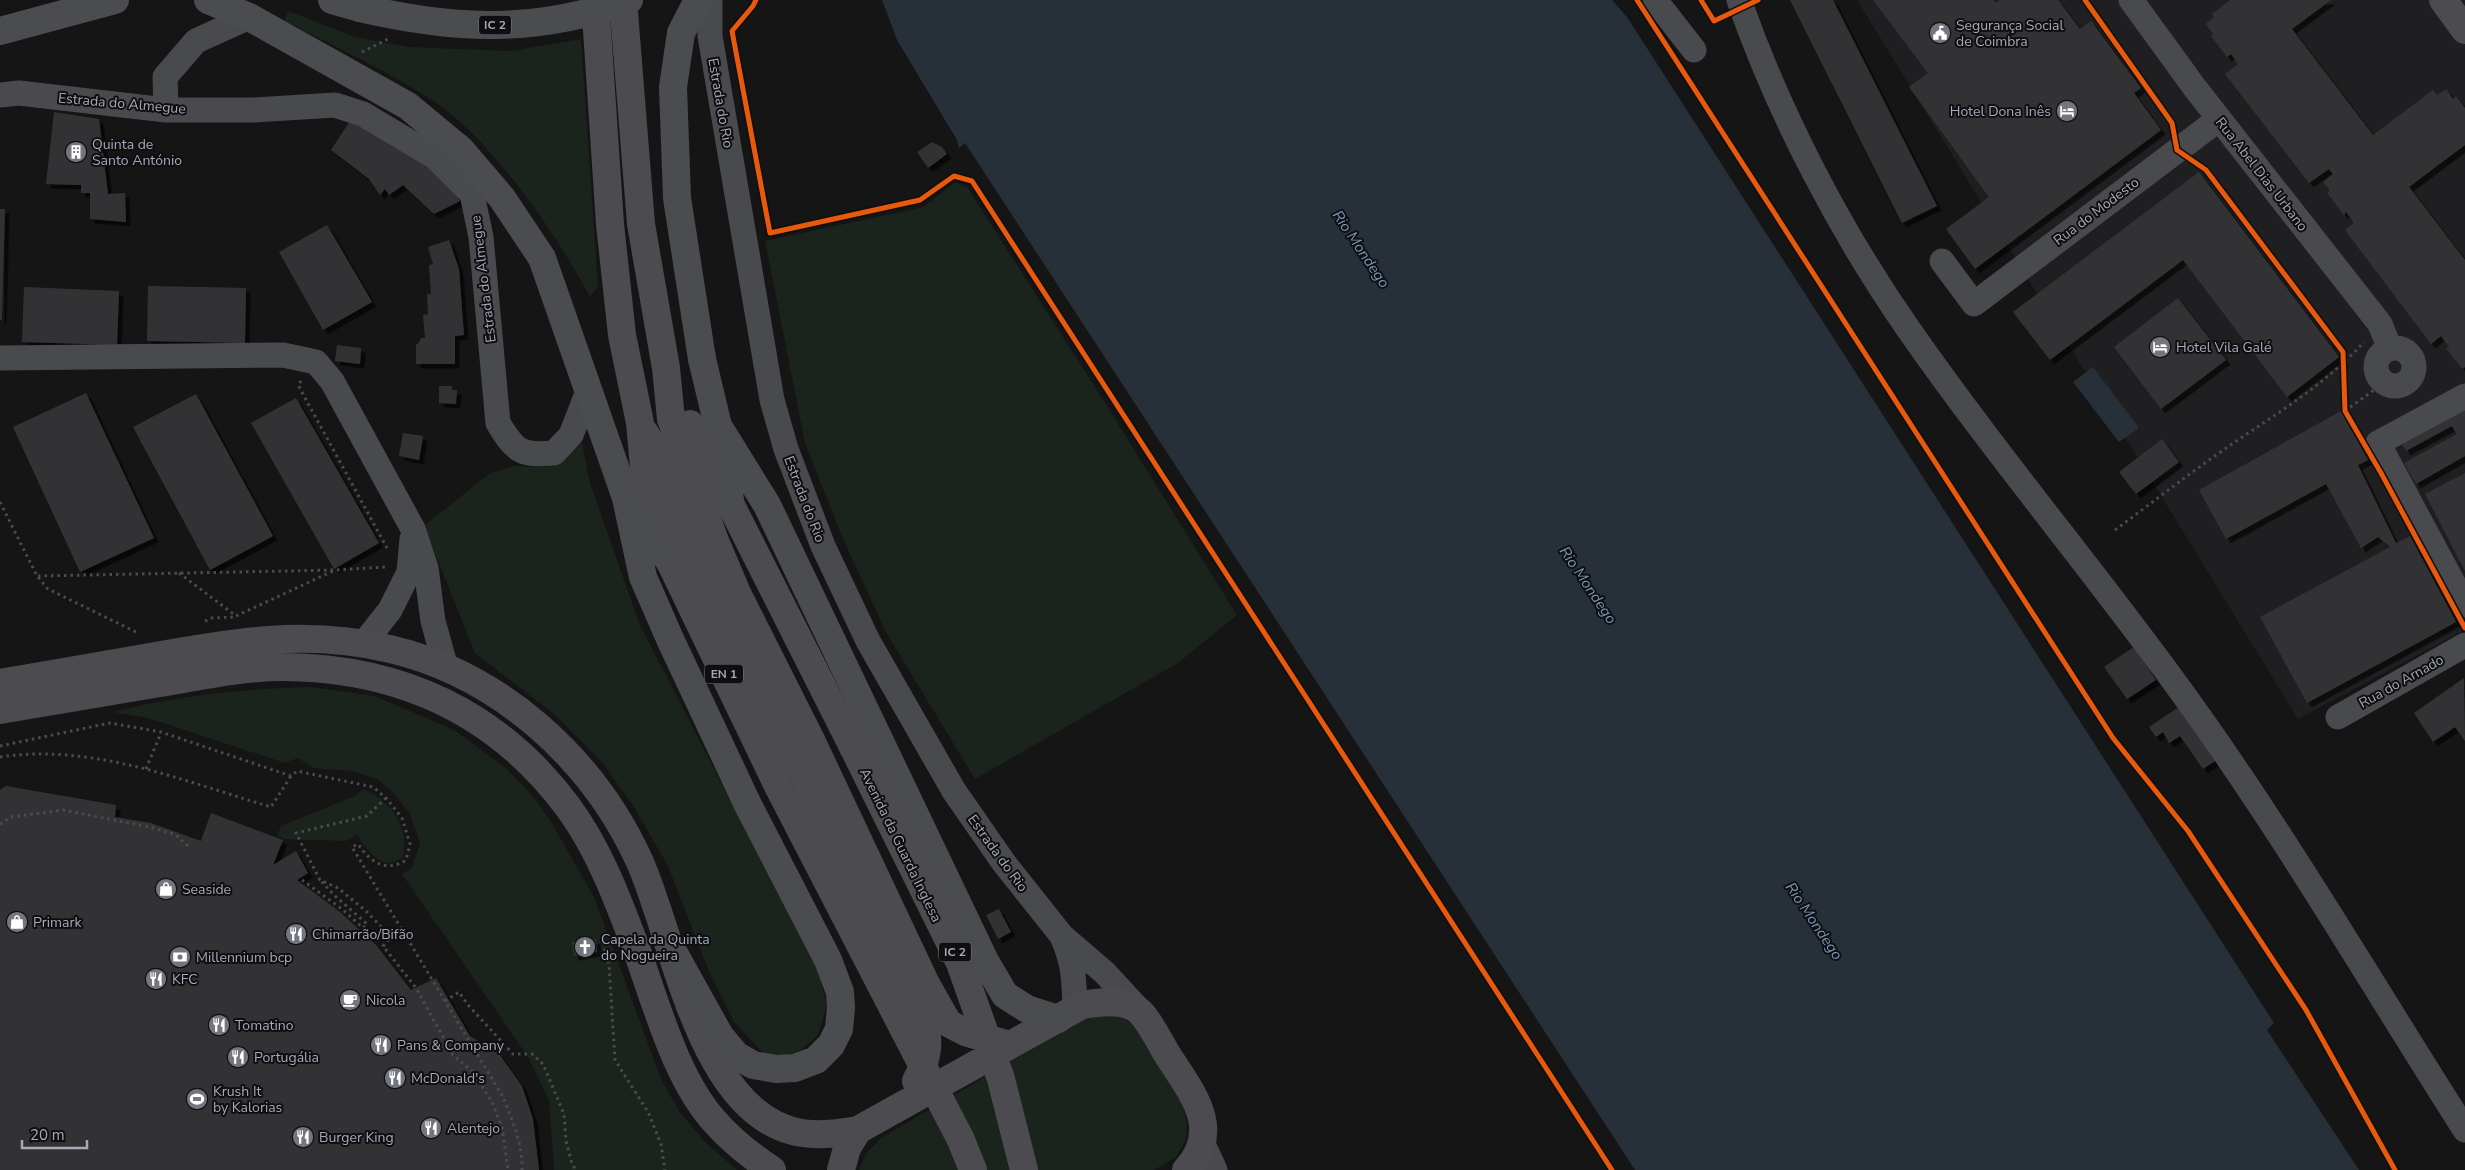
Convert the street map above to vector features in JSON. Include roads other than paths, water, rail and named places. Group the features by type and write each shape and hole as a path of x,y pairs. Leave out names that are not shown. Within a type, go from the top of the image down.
{"highway":[{"path":"0,31 115,0"},
{"path":"208,0 249,18 408,106 461,150 502,198 542,258 626,498 643,577 748,805 828,960 840,992 839,1028 831,1045 816,1060 795,1068 776,1069 753,1065 736,1055 720,1036 670,946"},
{"name":"IC 2","path":"332,0 405,19 446,24 489,26 568,18 629,0"},
{"path":"698,0 681,34 673,87 677,198 702,359 718,426 731,506"},
{"path":"718,426 766,504 985,961 1005,995 1027,1009 1066,1014"},
{"path":"626,498 670,562"}],"main road":[{"path":"595,0 612,243 622,335 640,423 645,478 670,562"},
{"path":"623,0 641,224 666,368 671,419 715,542 926,984 948,1023 965,1032 1010,1045"},
{"path":"2443,0 2465,30"},
{"name":"Avenida da Guarda Inglesa","path":"666,368 702,451 853,747 960,963 1001,1078 1024,1170"},
{"path":"640,423 665,470 698,559 925,1022 929,1040 927,1058 904,1103"},
{"name":"EN 1","path":"670,562 778,786 961,1140 973,1170"},
{"path":"0,682 234,642 276,638 340,640 364,643 394,650 446,668 487,689 528,717 566,751 597,788 639,860 700,1033 719,1070 734,1092 759,1115 782,1128 801,1133 826,1134 858,1130 1082,1005 1105,1001 1123,1004 1140,1012 1197,1101 1204,1124 1203,1144 1196,1159 1186,1170"},
{"path":"0,710 236,670 284,667 343,671 380,678 427,693 463,712 496,733 516,750 569,808 615,892 680,1069 693,1092 715,1122 745,1152 772,1170"},
{"path":"841,1170 847,1148 858,1130"}],"street":[{"name":"Estrada do Rio","path":"710,0 710,36 772,400 786,450 823,546 868,641 954,791 1004,863 1062,936 1106,973 1140,1012"},
{"path":"1655,0 1687,58"},
{"path":"1739,0 1809,160 1851,238 1896,311 1932,362 2168,673 2220,747 2465,1130"},
{"name":"Rua Abel Dias Urbano","path":"2131,0 2219,119 2380,324 2390,349 2403,350 2408,353 2414,364 2414,370 2408,381 2402,384 2390,385 2384,382"},
{"path":"166,110 165,77 196,41 249,18"},
{"name":"Estrada do Almegue","path":"0,95 19,93 166,110 254,110 334,105 363,114 434,157 472,194 481,237 498,423 512,446 532,455 554,453 571,435 588,391"},
{"name":"Rua do Modesto","path":"1942,261 1974,304 2219,119"},
{"path":"0,358 283,354 316,362 332,381 414,529 426,568 433,621 446,668"},
{"path":"2465,396 2378,443 2465,605"},
{"path":"364,643 390,610 409,572 414,529"},
{"name":"Rua do Arnado","path":"2338,717 2465,645"},
{"name":"Estrada do Rio","path":"1062,936 1073,967 1066,1014"},
{"path":"1203,1144 1215,1170"}],"water":[{"name":"Rio Mondego","path":"882,0 1612,0 1627,17 2274,1023 2267,1030 2359,1170 1635,1170 965,143 959,148 957,140 897,40"},
{"path":"2093,367 2139,428 2119,442 2073,382"}],"place":[{"name":"Segurança Social de Coimbra","path":"1940,33"},
{"name":"Hotel Dona Inês","path":"2067,111"},
{"name":"Quinta de Santo António","path":"76,152"},
{"name":"Hotel Vila Galé","path":"2160,347"},
{"name":"Seaside","path":"166,889"},
{"name":"Primark","path":"17,922"},
{"name":"Chimarrão/Bifão","path":"296,934"},
{"name":"Capela da Quinta do Nogueira","path":"585,947"},
{"name":"Millennium bcp","path":"180,957"},
{"name":"KFC","path":"156,979"},
{"name":"Nicola","path":"350,1000"},
{"name":"Tomatino","path":"219,1025"},
{"name":"Pans & Company","path":"381,1045"},
{"name":"Portugália","path":"238,1057"},
{"name":"McDonald's","path":"395,1078"},
{"name":"Krush It by Kalorias","path":"197,1099"},
{"name":"Alentejo","path":"431,1128"},
{"name":"Burger King","path":"303,1137"}]}
